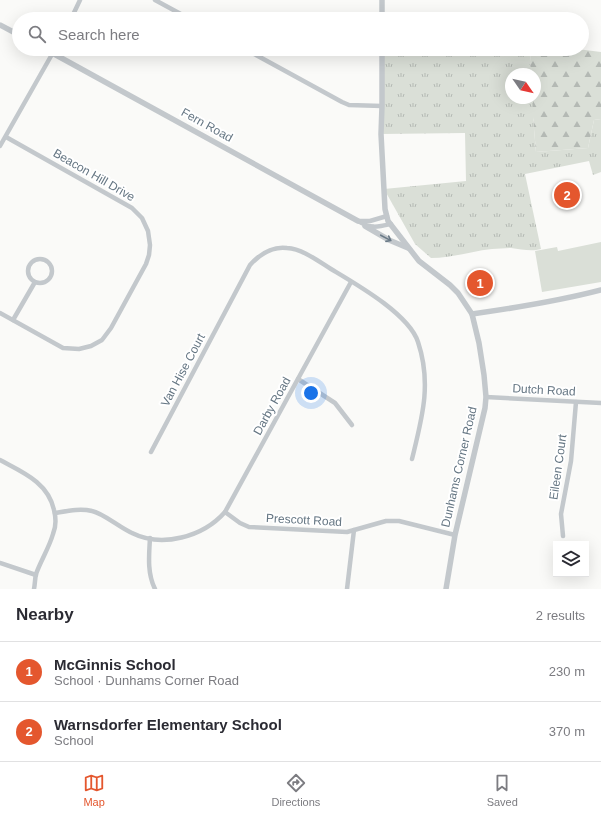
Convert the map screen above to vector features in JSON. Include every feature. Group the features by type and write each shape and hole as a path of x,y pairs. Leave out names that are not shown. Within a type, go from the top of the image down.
{"street":[{"path":"74,12 80,0"},
{"path":"155,0 177,12"},
{"path":"382,0 382,12"},
{"path":"0,25 12,31"},
{"path":"0,146 51,56"},
{"name":"Fern Road","path":"63,56 365,226"},
{"path":"258,56 349,105 382,106"},
{"name":"Dunhams Corner Road","path":"382,56 381,134 388,220 419,261 450,285 458,293 472,314 479,343 486,397 485,408 455,535 446,589"},
{"name":"Beacon Hill Drive","path":"0,313 63,348 79,350 91,346 102,340 111,328 146,264 150,245 147,227 139,214 132,208 6,136"},
{"path":"358,221 370,221 387,216"},
{"path":"365,226 375,228 391,224"},
{"path":"365,226 389,240 408,248"},
{"name":"Van Hise Court","path":"151,452 232,298 250,265 257,257 265,252 275,249 295,249 351,282"},
{"path":"35,260 46,260 51,266 51,277 46,282 35,282 28,273 30,266 35,260"},
{"path":"13,320 35,282"},
{"path":"351,282 375,297 398,316 414,332 418,342 422,358 425,401 412,459"},
{"name":"Darby Road","path":"55,513 83,510 93,511 132,534 150,538 171,539 188,536 212,524 225,512 351,282"},
{"path":"472,314 578,296 601,290"},
{"path":"298,379 335,403 352,425"},
{"name":"Dutch Road","path":"486,397 601,403"},
{"name":"Eileen Court","path":"563,536 561,514 571,461 576,402"},
{"path":"0,460 31,477 39,484 49,496 55,513 54,534 36,575 34,589"},
{"name":"Prescott Road","path":"225,512 240,523 249,527 348,532 386,521 399,521 455,535"},
{"path":"347,589 354,530"},
{"path":"150,538 150,578 154,589"},
{"path":"0,563 36,575"}],"green space":[{"path":"589,50 601,52 601,119 594,120 588,148 536,152 533,104 541,104 541,68 531,68 530,56 589,56"},
{"path":"383,56 530,56 531,68 505,68 505,104 533,104 536,152 588,148 594,120 601,119 601,172 593,175 589,161 525,174 541,249 492,249 447,257 431,258 415,244 384,189 466,181 465,133 381,134"},
{"path":"601,242 601,282 542,292 535,251 557,247 558,251"}],"place":[{"name":"Warnsdorfer Elementary School","path":"567,195"},
{"name":"McGinnis School","path":"480,283"}]}
